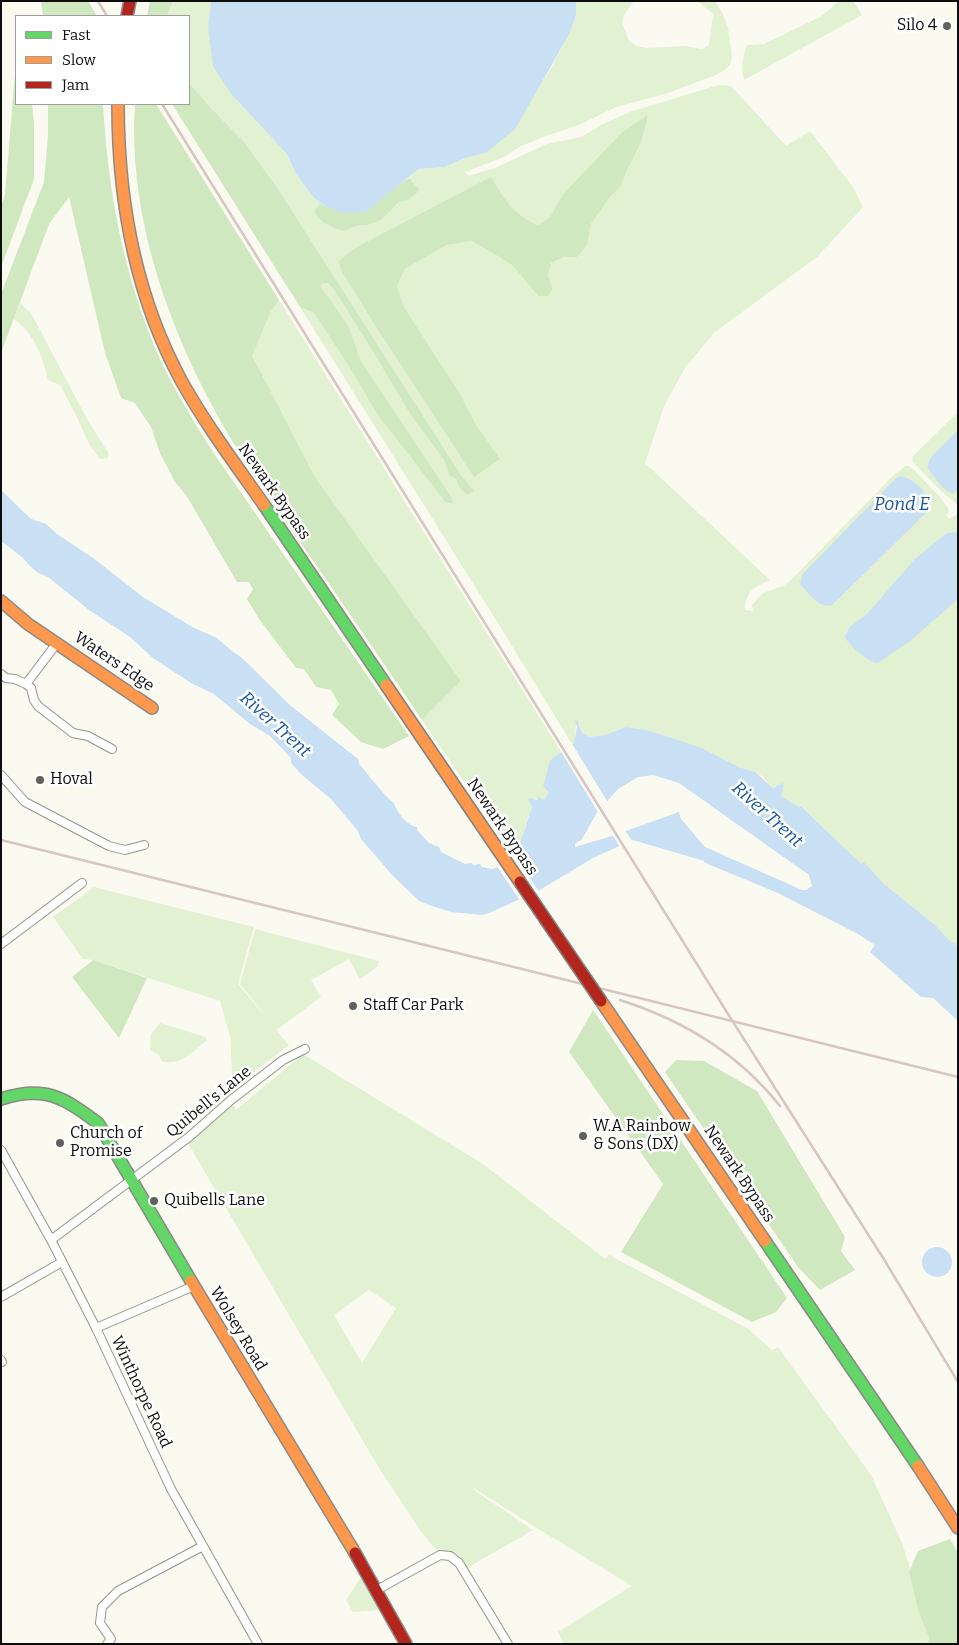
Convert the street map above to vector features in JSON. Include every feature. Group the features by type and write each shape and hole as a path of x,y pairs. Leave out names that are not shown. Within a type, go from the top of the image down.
{"main road":[{"path":"128,15 130,1"},
{"name":"Newark Bypass","path":"118,105 117,136 121,180 133,251 155,322 172,361 197,407 808,1303 958,1528"},
{"name":"Waters Edge","path":"1,601 28,624 152,708"},
{"name":"Wolsey Road","path":"1,1099 30,1093 53,1094 73,1103 98,1123 377,1590 406,1644"}],"street":[{"name":"Waters Edge","path":"26,684 57,643"},
{"path":"1,674 6,678 15,679 31,688 34,700 38,706 73,733 88,736 112,749"},
{"path":"1,775 25,802 108,846 125,850 144,845"},
{"path":"1,944 82,884"},
{"name":"Quibell's Lane","path":"51,1240 189,1137 231,1100 283,1060 305,1049"},
{"name":"Winthorpe Road","path":"1,1150 51,1240 96,1328 171,1489 258,1644"},
{"path":"1,1297 62,1262"},
{"path":"96,1328 194,1286"},
{"path":"107,1644 110,1640 100,1623 102,1607 118,1591 203,1546"},
{"path":"377,1590 440,1555 450,1556 459,1563 508,1644"}],"green space":[{"path":"41,1 88,1 96,15 43,15"},
{"path":"150,1 173,1 167,15 147,15"},
{"path":"173,1 211,1 208,26 232,95 287,154 296,174 313,197 321,203 314,211 344,231 356,226 367,225 392,209 400,201 420,190 409,178 419,169 445,167 465,158 486,153 532,97 550,70 570,33 576,15 576,1 634,1 624,15 622,23 629,41 637,46 646,48 684,46 702,49 709,45 713,14 697,1 715,1 723,14 728,28 732,56 731,63 726,69 716,75 665,94 616,107 581,124 521,146 504,157 465,172 468,176 495,168 547,144 581,137 605,123 630,112 715,86 726,85 732,87 786,146 810,131 853,187 863,207 818,256 714,333 685,368 665,404 645,463 770,580 752,590 747,598 745,610 753,611 752,605 763,593 783,586 790,581 905,466 909,466 914,470 940,497 948,508 949,512 946,515 949,519 958,514 958,946 884,884 864,862 861,865 803,807 799,807 781,796 784,786 773,788 762,776 750,770 739,767 702,748 647,730 626,727 605,735 590,738 582,733 579,724 576,724 575,741 572,744 300,307 314,313 377,414 446,503 453,504 452,498 361,361 349,327 330,299 319,287 322,284 328,283 335,291 410,414 444,460 449,474 456,479 459,487 467,494 474,491 461,475 278,189 245,143 190,84 190,15 167,15","holes":["648,116 621,185 591,224 587,245 577,257 564,257 551,263 548,276 553,288 538,296 513,266 471,241 446,244 405,269 397,286 404,307 459,392 478,428 413,383 342,272 338,262 392,230 491,178 503,198 521,218 538,225 550,217 563,194 622,132"]},
{"path":"839,1 853,1 862,15 744,80 742,62 747,45 764,44 822,16"},
{"path":"15,74 15,105 32,105 34,179 1,267 1,206 5,194"},
{"path":"190,84 245,143 278,189 461,475 474,491 467,495 459,487 456,479 449,475 444,460 410,414 335,291 328,283 322,284 320,287 349,327 361,361 452,498 453,504 446,503 377,414 314,313 300,307 173,105 190,105"},
{"path":"48,105 103,105 109,170 127,266 147,328 160,359 201,434 409,736 383,749 361,742 332,715 339,704 331,690 316,687 304,669 296,668 259,619 247,599 253,589 249,582 237,582 186,495 175,482 160,453 151,427 135,403 121,398 105,353 69,197 49,224 1,353 1,294 44,182 48,135"},
{"path":"135,105 157,105 279,300 270,313 252,356 315,477 461,681 422,720 246,462 209,400 192,366 163,294 152,256 143,219 137,181 134,142"},
{"path":"648,115 641,142 621,186 610,197 591,224 587,245 577,257 564,257 551,263 548,276 553,288 548,296 538,296 513,266 471,241 446,245 405,269 397,286 404,307 459,392 478,428 500,459 474,477 375,325 342,272 338,262 355,248 491,177 510,206 522,217 538,225 550,217 563,194 622,132"},
{"path":"409,178 420,190 408,200 400,201 381,220 367,225 356,226 344,231 326,224 319,219 314,211 321,203 326,207 365,212 388,192"},
{"path":"279,300 561,752 550,760 543,786 550,793 544,800 534,799 520,844 522,856 518,861 422,720 461,681 315,477 251,356 270,313"},
{"path":"20,303 31,313 87,419 109,454 108,458 100,459 89,444 60,385 48,380 37,346 27,331 14,319"},
{"path":"958,412 957,504 942,492 912,461 913,456"},
{"path":"94,887 254,927 238,984 271,1023 240,984 255,929 379,961 377,967 360,979 349,959 311,980 321,997 276,1030 289,1045 233,1088 230,1036 220,1001 93,960 83,959 53,917"},
{"path":"93,960 147,978 119,1038 72,977"},
{"path":"593,1010 787,1298 776,1312 752,1322 621,1252 663,1184 569,1052"},
{"path":"160,1023 206,1037 206,1041 180,1060 174,1062 162,1061 159,1055 150,1050 151,1034"},
{"path":"303,1054 483,1164 605,1259 609,1255 747,1328 772,1350 778,1347 871,1475 902,1543 934,1644 564,1644 558,1632 632,1586 472,1487 533,1530 472,1565 464,1572 459,1563 440,1555 420,1530 379,1468 186,1140 231,1100 236,1110","holes":["369,1290 396,1308 362,1363 334,1315"]},
{"path":"676,1060 704,1061 757,1091 845,1237 841,1251 855,1270 820,1290 798,1267 665,1072"},
{"path":"950,1539 958,1553 958,1644 929,1644 929,1637 919,1613 909,1572 918,1551"},
{"path":"365,1571 387,1609 353,1612 346,1600"}],"water":[{"path":"211,1 576,1 576,15 570,33 515,129 486,153 465,158 445,167 419,169 365,212 342,213 326,207 313,197 296,174 287,154 232,95 213,66 208,26"},
{"path":"958,430 958,490 953,494 942,487 928,469 928,464 932,456"},
{"name":"Pond E","path":"901,476 911,480 921,488 928,498 930,509 832,605 828,606 819,603 800,584 803,574 896,478"},
{"name":"River Trent","path":"1,490 31,519 46,524 143,597 194,628 217,638 241,657 291,706 358,759 359,764 382,792 394,803 403,818 417,827 418,831 429,843 439,847 441,852 465,864 480,864 482,867 492,869 521,858 520,842 532,806 528,799 537,800 539,797 544,800 549,793 543,786 550,760 574,743 577,727 575,721 577,720 582,733 590,737 605,735 626,727 647,730 702,748 739,767 755,772 773,788 783,783 781,796 802,807 861,864 864,862 884,884 958,946 958,1021 933,998 921,997 870,952 875,945 858,934 778,893 704,861 633,840 593,858 538,891 482,915 451,912 419,901 393,876 361,839 358,831 331,799 302,775 291,763 291,758 270,736 250,724 214,694 191,683 153,658 130,637 89,610 48,577 38,573 23,558 1,541","holes":["653,775 679,783 809,875 812,886 802,890 705,847 681,819 679,812 575,847 575,844 582,839 596,814 618,789 638,777"]},
{"path":"958,532 958,599 910,641 878,663 869,660 859,653 845,637 849,628 868,613 915,559 944,535"},
{"path":"937,1247 943,1248 951,1256 951,1268 943,1276 937,1277 931,1276 923,1268 922,1262 923,1256 931,1248"}],"pier":[{"path":"571,742 609,804 599,814 560,750"},
{"path":"624,829 633,842 620,847 612,834"},
{"path":"516,858 540,893 521,902 496,865"}],"railway":[{"path":"98,1 106,15"},
{"path":"163,105 728,1014 885,1261 958,1382"},
{"path":"1,840 958,1077"},
{"path":"620,1000 687,1028 728,1054 764,1087 780,1106"}],"traffic: fast":[{"path":"264,505 386,685"},
{"path":"1,1099 30,1093 53,1096 64,1100 98,1123 191,1281"},
{"path":"765,1241 918,1466"}],"traffic: slow":[{"path":"118,105 121,176 126,212 132,247 152,316 166,349 191,398 264,505"},
{"path":"1,601 28,624 152,708"},
{"path":"386,685 520,882"},
{"path":"601,1001 765,1241"},
{"path":"191,1281 355,1553"},
{"path":"918,1466 958,1528"}],"traffic: jam":[{"path":"127,15 130,1"},
{"path":"520,882 601,1001"},
{"path":"355,1553 406,1644"}],"place":[{"name":"Silo 4","path":"947,26"},
{"name":"Hoval","path":"40,780"},
{"name":"Staff Car Park","path":"353,1006"},
{"name":"W.A Rainbow & Sons (DX)","path":"583,1136"},
{"name":"Church of Promise","path":"60,1143"},
{"name":"Quibells Lane","path":"154,1201"}]}
